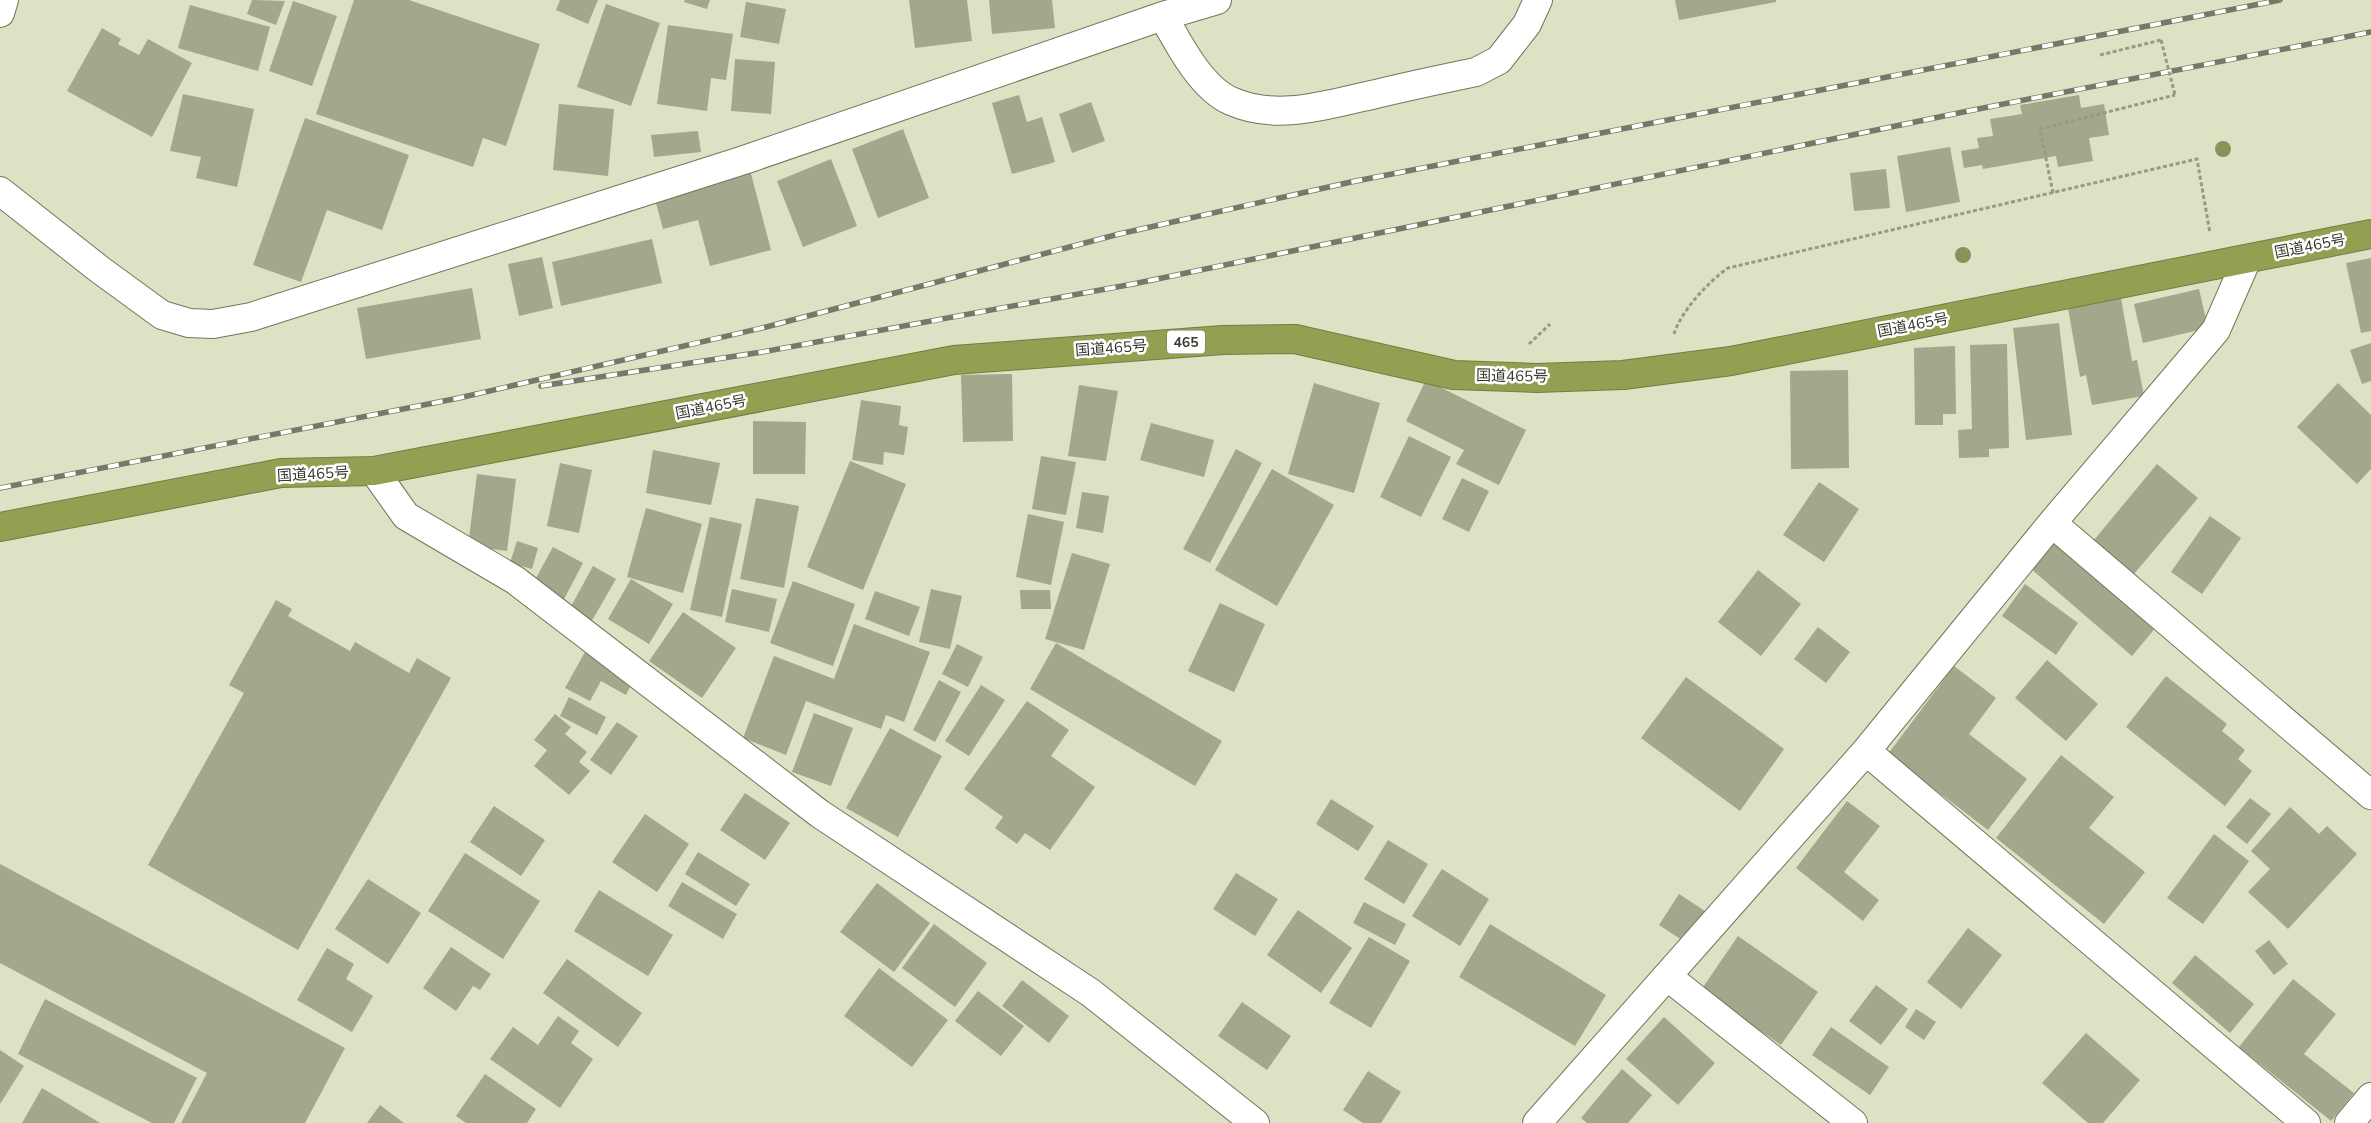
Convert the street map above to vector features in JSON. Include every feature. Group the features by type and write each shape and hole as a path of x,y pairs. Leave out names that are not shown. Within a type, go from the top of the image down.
{"highway":[{"name":"国道465号","path":"0,527 281,473 374,471 954,360 1222,340 1294,340 1454,375 1537,378 1623,375 1731,362 2371,234"}],"street":[{"path":"0,13 4,0"},
{"path":"0,190 162,315 189,323 213,324 251,317 744,160 1163,16 1217,0"},
{"path":"1163,16 1187,58 1208,83 1230,101 1270,111 1302,110 1476,72 1499,60 1527,24 1538,0"},
{"path":"1537,1123 1866,751 2052,523 2216,330 2247,258"},
{"path":"374,471 406,516 515,580 820,814 1091,993 1255,1123"},
{"path":"2052,523 2371,795"},
{"path":"1866,751 2306,1123"},
{"path":"1668,977 1853,1123"},
{"path":"2349,1123 2371,1097"}],"path":[{"path":"2053,192 2040,129 2175,95 2161,40 2100,55"},
{"path":"1672,339 1677,325 1712,278 1728,268 2197,159 2211,237"},
{"path":"1525,347 1550,324"}],"building":[{"path":"252,0 285,1 276,25 247,14"},
{"path":"354,0 409,0 540,44 506,146 483,138 473,167 316,114"},
{"path":"560,0 598,0 588,24 556,10"},
{"path":"685,0 710,0 707,9 684,2"},
{"path":"909,0 967,0 972,41 915,48"},
{"path":"989,0 1052,0 1055,28 992,34"},
{"path":"1675,0 1776,0 1776,2 1679,20"},
{"path":"293,1 337,16 312,86 269,71"},
{"path":"746,2 786,9 779,44 740,37"},
{"path":"606,4 660,23 631,106 577,87"},
{"path":"190,5 270,27 258,71 178,48"},
{"path":"668,25 733,34 726,80 711,78 707,111 657,104"},
{"path":"102,28 121,39 118,44 139,55 148,39 192,63 152,137 67,91"},
{"path":"735,59 775,62 771,114 731,111"},
{"path":"183,94 254,109 237,187 196,178 201,157 170,151"},
{"path":"1019,95 1027,122 1042,117 1055,162 1012,174 992,103"},
{"path":"2079,95 2081,108 2104,104 2109,135 2089,138 2093,161 2058,167 2056,156 1983,169 1982,165 1964,168 1961,151 1979,148 1977,138 1993,136 1990,119 2022,114 2020,105"},
{"path":"1091,102 1105,141 1072,153 1059,114"},
{"path":"559,104 614,109 608,176 553,170"},
{"path":"305,118 409,155 382,230 327,210 301,282 253,265"},
{"path":"903,129 929,198 878,218 852,149"},
{"path":"698,131 701,152 654,157 651,135"},
{"path":"1950,147 1960,202 1906,212 1897,156"},
{"path":"831,159 857,226 803,247 777,181"},
{"path":"1886,169 1890,208 1854,211 1850,173"},
{"path":"750,170 771,250 710,266 698,220 663,229 654,196"},
{"path":"652,239 662,283 561,306 552,262"},
{"path":"542,257 553,308 519,316 508,264"},
{"path":"2371,258 2371,331 2361,333 2346,263"},
{"path":"472,288 481,339 366,359 357,308"},
{"path":"2199,289 2208,328 2143,343 2134,304"},
{"path":"2121,298 2132,361 2137,360 2144,396 2092,405 2086,375 2080,377 2068,308"},
{"path":"2059,323 2072,435 2026,440 2013,328"},
{"path":"2371,343 2371,381 2362,384 2350,350"},
{"path":"2007,344 2009,448 1989,449 1989,457 1959,458 1958,430 1972,429 1970,345"},
{"path":"1955,346 1956,414 1943,414 1943,425 1915,425 1914,348"},
{"path":"1848,370 1849,468 1791,469 1790,371"},
{"path":"1012,374 1013,441 963,442 961,375"},
{"path":"1426,380 1526,430 1499,485 1456,464 1464,450 1406,421"},
{"path":"1314,383 1380,403 1354,493 1288,474"},
{"path":"2338,383 2371,415 2371,469 2357,484 2297,427"},
{"path":"1079,385 1118,391 1106,461 1068,456"},
{"path":"861,400 901,406 899,425 908,427 904,455 884,452 883,465 852,460"},
{"path":"753,421 806,422 805,474 753,474"},
{"path":"1151,423 1214,440 1204,477 1140,460"},
{"path":"1409,436 1451,457 1421,517 1380,497"},
{"path":"1236,449 1262,463 1210,563 1183,549"},
{"path":"653,450 720,463 711,505 646,493"},
{"path":"1041,456 1076,462 1066,515 1032,509"},
{"path":"850,461 906,484 863,590 807,567"},
{"path":"560,463 592,470 579,533 547,526"},
{"path":"2157,464 2198,498 2134,574 2094,540"},
{"path":"1272,469 1334,505 1277,606 1215,570"},
{"path":"477,474 516,479 507,551 468,546"},
{"path":"1462,478 1489,491 1469,532 1442,519"},
{"path":"1819,482 1859,509 1824,562 1783,535"},
{"path":"1082,492 1109,496 1103,533 1076,528"},
{"path":"756,498 799,506 784,588 740,579"},
{"path":"646,508 702,524 683,593 627,577"},
{"path":"1028,514 1064,522 1051,585 1016,577"},
{"path":"2210,516 2241,538 2202,594 2171,572"},
{"path":"710,517 742,524 722,617 690,610"},
{"path":"2056,540 2157,626 2132,656 2031,569"},
{"path":"517,541 538,548 532,569 510,563"},
{"path":"553,547 583,563 562,603 531,587"},
{"path":"1072,553 1110,564 1084,650 1045,639"},
{"path":"593,566 616,579 590,624 568,612"},
{"path":"1758,570 1801,604 1761,656 1718,622"},
{"path":"631,579 673,604 649,644 608,619"},
{"path":"793,581 855,604 833,666 770,643"},
{"path":"2025,584 2078,623 2056,655 2002,616"},
{"path":"732,589 777,599 769,632 725,622"},
{"path":"931,589 962,596 950,649 919,642"},
{"path":"1020,590 1050,590 1051,609 1021,609"},
{"path":"875,591 920,607 909,636 865,619"},
{"path":"276,600 292,609 288,616 350,651 355,642 409,673 417,658 451,678 298,950 148,865 244,693 229,685"},
{"path":"1220,603 1265,624 1234,692 1188,671"},
{"path":"683,612 736,648 702,698 649,661"},
{"path":"854,624 930,652 904,722 886,715 881,729 806,701 786,755 743,738 774,656 834,679"},
{"path":"1818,627 1850,652 1826,683 1794,659"},
{"path":"1056,643 1222,741 1195,786 1030,689"},
{"path":"957,644 983,657 968,687 942,674"},
{"path":"585,652 634,679 626,695 601,681 590,701 565,688"},
{"path":"2047,660 2098,704 2066,741 2015,698"},
{"path":"1954,666 1996,698 1969,734 2027,779 1988,830 1888,754"},
{"path":"2166,676 2227,724 2222,731 2245,750 2238,759 2252,771 2225,806 2126,727"},
{"path":"1686,677 1784,749 1740,811 1641,738"},
{"path":"939,680 961,692 935,742 913,730"},
{"path":"981,685 1005,700 969,756 945,741"},
{"path":"569,697 606,717 597,735 560,716"},
{"path":"1027,701 1069,730 1051,756 1095,787 1050,850 1025,833 1017,844 995,828 1003,817 964,789"},
{"path":"814,713 853,728 831,786 792,772"},
{"path":"555,714 571,727 565,734 587,752 579,762 590,771 569,795 534,766 547,750 534,740"},
{"path":"617,722 638,736 611,775 590,760"},
{"path":"890,728 942,756 898,837 846,808"},
{"path":"2061,755 2114,797 2089,828 2145,872 2104,924 1996,838"},
{"path":"745,793 790,823 765,860 720,830"},
{"path":"2250,798 2271,814 2247,844 2226,827"},
{"path":"1331,799 1374,826 1358,851 1316,824"},
{"path":"1847,801 1880,826 1844,872 1879,900 1863,921 1796,868"},
{"path":"494,806 545,840 521,876 470,842"},
{"path":"2290,807 2319,834 2327,826 2357,854 2288,929 2248,892 2270,869 2251,851"},
{"path":"645,814 689,844 657,892 612,862"},
{"path":"2214,834 2249,861 2203,924 2167,898"},
{"path":"1388,840 1428,864 1404,904 1364,879"},
{"path":"698,852 750,884 736,906 685,874"},
{"path":"465,853 540,901 503,959 428,911"},
{"path":"0,864 345,1048 305,1123 181,1123 207,1073 0,963"},
{"path":"1442,869 1489,899 1460,946 1412,916"},
{"path":"1236,873 1278,899 1255,936 1213,909"},
{"path":"368,879 421,913 388,964 335,929"},
{"path":"682,882 737,914 723,939 668,906"},
{"path":"877,883 930,923 894,972 840,932"},
{"path":"599,890 673,935 648,976 574,931"},
{"path":"1679,894 1708,913 1688,944 1659,925"},
{"path":"1364,902 1406,924 1395,945 1353,923"},
{"path":"1298,910 1352,948 1321,993 1267,955"},
{"path":"934,924 987,963 955,1007 902,968"},
{"path":"1490,924 1606,995 1575,1046 1459,977"},
{"path":"1968,928 2002,955 1961,1009 1927,982"},
{"path":"1738,936 1818,992 1781,1045 1701,990"},
{"path":"1369,937 1410,961 1371,1028 1329,1003"},
{"path":"2269,940 2288,964 2274,975 2255,951"},
{"path":"451,947 491,974 480,990 473,986 456,1011 423,988"},
{"path":"327,948 354,964 346,979 373,996 352,1032 297,1000"},
{"path":"2195,955 2254,1004 2230,1033 2172,983"},
{"path":"567,959 642,1013 618,1047 543,993"},
{"path":"879,968 948,1020 912,1067 844,1016"},
{"path":"2293,979 2336,1014 2304,1054 2354,1093 2331,1121 2239,1047"},
{"path":"1022,980 1069,1016 1049,1043 1002,1006"},
{"path":"1876,985 1908,1009 1881,1045 1849,1021"},
{"path":"978,991 1024,1026 1001,1056 955,1021"},
{"path":"45,999 197,1078 174,1123 152,1123 18,1054"},
{"path":"1242,1002 1291,1036 1267,1070 1218,1036"},
{"path":"1916,1009 1936,1022 1924,1040 1905,1027"},
{"path":"558,1016 579,1031 571,1043 593,1059 560,1108 490,1059 513,1027 538,1045"},
{"path":"1664,1017 1715,1063 1678,1105 1626,1059"},
{"path":"1831,1027 1889,1067 1870,1095 1812,1055"},
{"path":"2086,1033 2140,1080 2103,1123 2088,1123 2042,1083"},
{"path":"0,1050 24,1066 0,1104"},
{"path":"1622,1069 1652,1095 1628,1123 1587,1123 1581,1118"},
{"path":"1368,1071 1401,1092 1381,1123 1363,1123 1343,1110"},
{"path":"485,1074 536,1109 527,1123 466,1123 456,1116"},
{"path":"42,1088 100,1123 22,1123"},
{"path":"380,1105 404,1123 367,1123"}],"railway":[{"path":"0,488 459,398 766,327 1119,234 1351,182 2280,0"},
{"path":"541,386 762,352 1133,284 1968,111 2371,32"}]}
